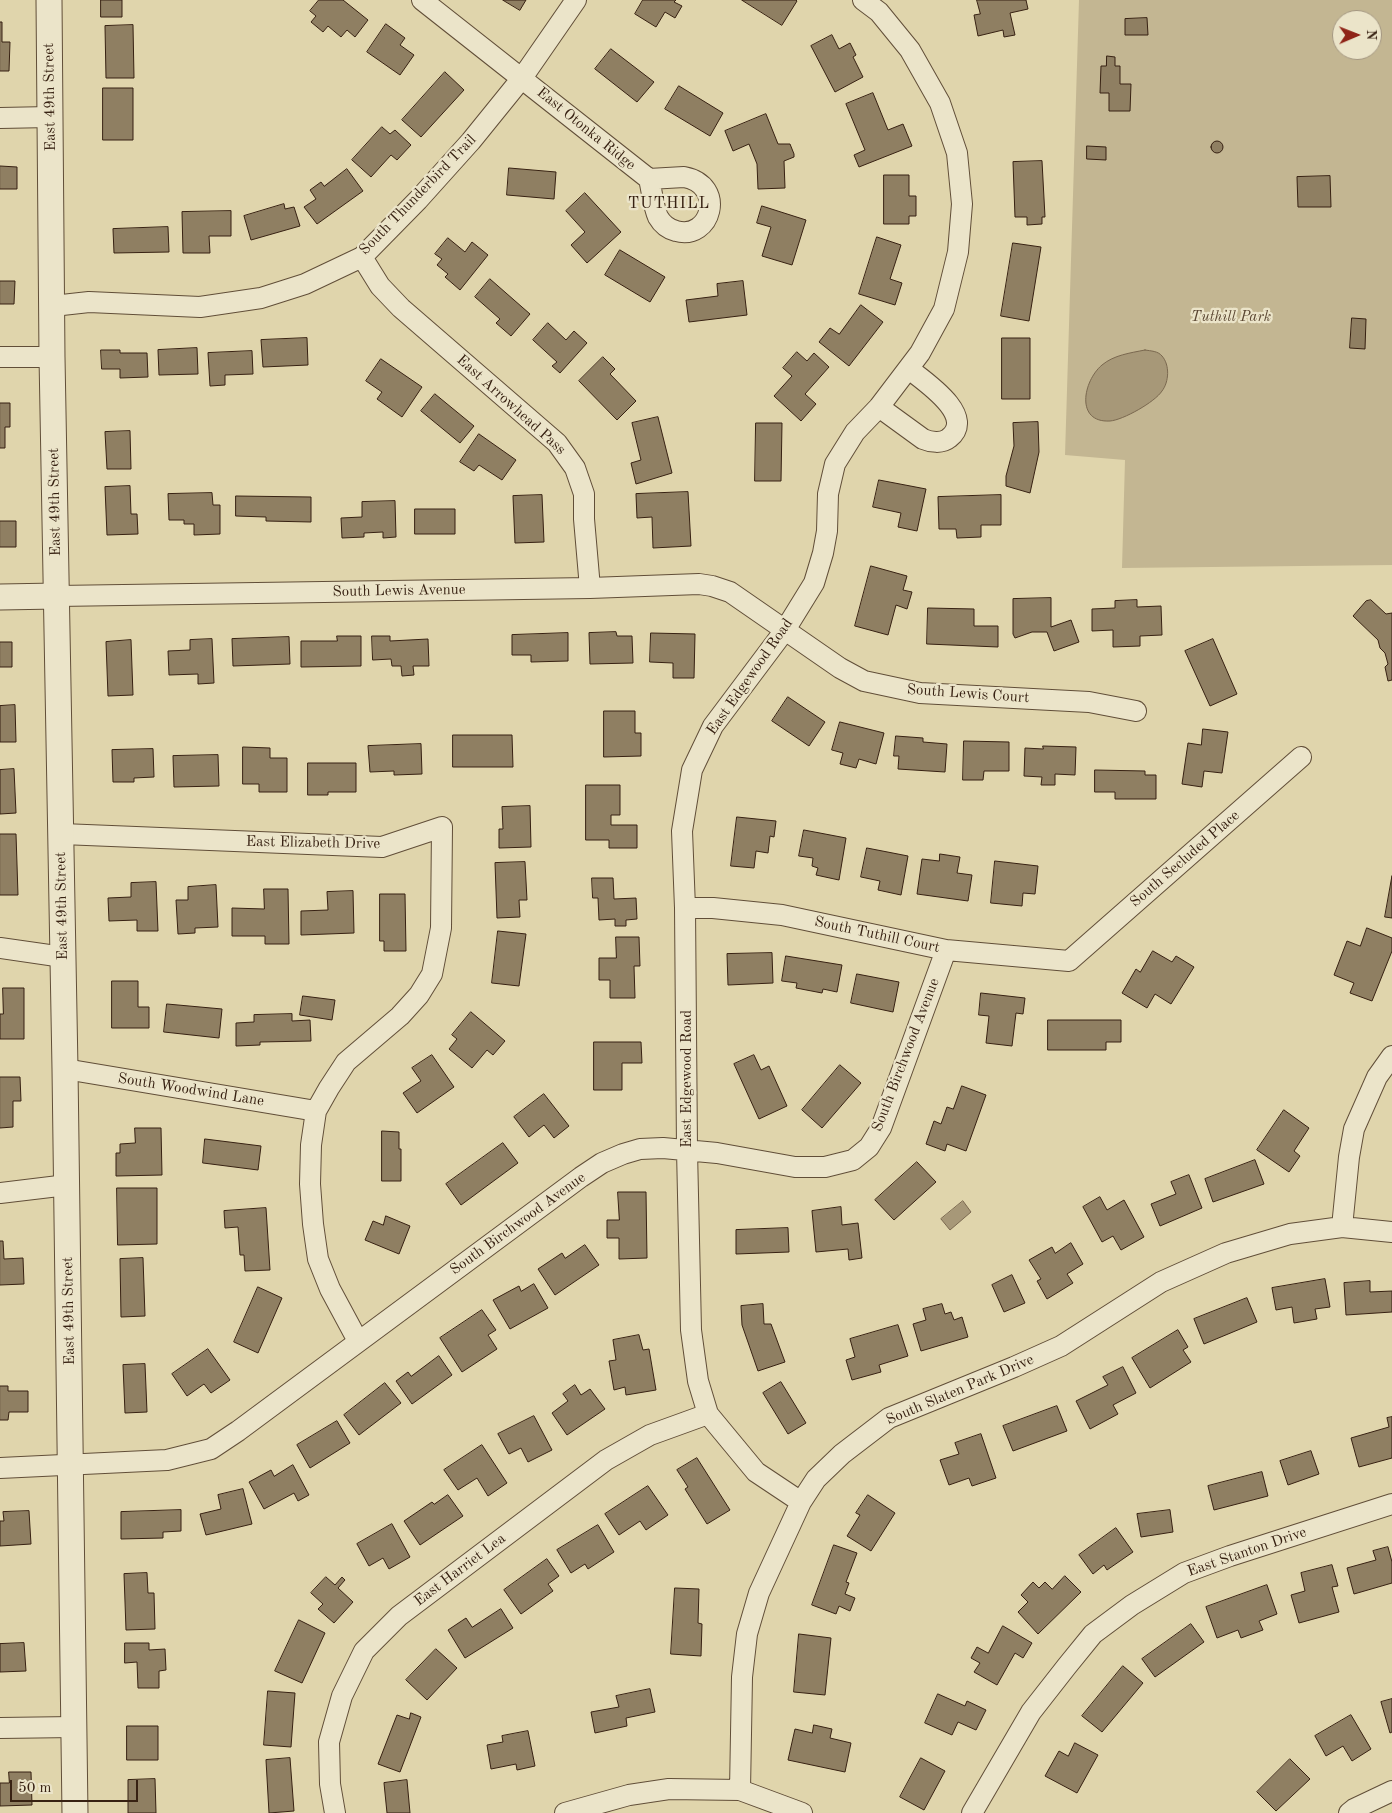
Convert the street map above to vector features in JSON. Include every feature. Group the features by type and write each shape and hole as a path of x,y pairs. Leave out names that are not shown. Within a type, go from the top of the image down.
{"street":[{"name":"East 49th Street","path":"49,0 52,357 62,834 75,1813"},
{"name":"East Otonka Ridge","path":"422,0 649,179"},
{"name":"South Thunderbird Trail","path":"53,306 89,302 200,306 261,298 305,284 362,257 465,149 522,78 576,0"},
{"name":"East Edgewood Road","path":"801,1502 756,1472 708,1414 698,1382 691,1330 687,1150 686,908 682,831 692,770 713,726 785,630 814,583 823,554 827,531 828,494 835,464 855,432 879,407 920,354 944,309 958,252 962,204 957,153 940,103 910,50 879,12 863,0"},
{"path":"0,118 50,117"},
{"name":"East Arrowhead Pass","path":"362,257 380,286 401,308 557,443 569,457 584,494 584,519 590,588"},
{"path":"0,357 52,357"},
{"path":"879,407 929,442 938,442 950,438 955,430 957,421 954,410 949,403 909,369"},
{"name":"South Lewis Avenue","path":"0,596 590,588 699,584 730,592 785,630"},
{"name":"South Lewis Court","path":"785,630 840,668 864,681 892,688 920,693 1089,702 1136,712"},
{"name":"South Secluded Place","path":"1069,961 1301,757"},
{"name":"East Elizabeth Drive","path":"62,834 382,847 442,827 441,928 432,974 419,995 400,1016 346,1062 316,1111 311,1145 310,1184 318,1259 330,1289 358,1341"},
{"name":"South Tuthill Court","path":"686,908 713,908 782,915 946,950 1069,961"},
{"path":"0,948 63,957"},
{"name":"South Birchwood Avenue","path":"0,1468 167,1460 211,1449 581,1177 623,1154 640,1149 663,1148 717,1154 795,1167 825,1167 853,1160 869,1147 881,1128 946,950"},
{"path":"1342,1227 1349,1157 1354,1129 1377,1077 1392,1056"},
{"name":"South Woodwind Lane","path":"65,1069 316,1111"},
{"path":"0,1193 66,1185"},
{"name":"South Slaten Park Drive","path":"740,1790 742,1677 747,1634 759,1593 801,1502 816,1479 842,1454 889,1418 1061,1346 1161,1282 1226,1253 1290,1234 1342,1227 1392,1232"},
{"name":"East Harriet Lea","path":"334,1813 330,1784 329,1742 342,1696 364,1651 398,1616 606,1460 650,1436 708,1414"},
{"name":"East Stanton Drive","path":"972,1813 1031,1712 1093,1634 1132,1605 1184,1572 1392,1504"},
{"path":"0,1728 74,1727"},
{"path":"565,1813 599,1809 629,1795 669,1789 740,1790 802,1813"},
{"path":"1349,1813 1392,1790"}],"green space":[{"name":"Tuthill Park","path":"1079,0 1392,0 1392,565 1122,568 1125,460 1065,455"}],"shaded area":[{"path":"1145,350 1158,353 1165,360 1167,378 1162,391 1146,405 1116,420 1099,420 1091,415 1087,408 1086,400 1087,390 1095,372 1112,359"},
{"path":"963,1201 971,1212 950,1230 941,1219"}],"building":[{"path":"101,0 122,0 122,17 101,17"},
{"path":"319,0 343,0 368,20 355,37 347,30 341,37 328,26 323,32 311,22 316,16 310,11"},
{"path":"503,0 526,0 520,10"},
{"path":"643,0 676,0 674,2 682,6 675,18 665,12 656,27 635,14"},
{"path":"742,0 796,0 797,1 782,25"},
{"path":"977,0 1026,0 1028,9 1010,13 1015,35 1004,37 1003,30 978,36 974,15 980,14"},
{"path":"1147,18 1148,35 1125,35 1125,19"},
{"path":"0,22 2,22 2,42 10,42 9,71 0,71"},
{"path":"386,24 405,38 400,45 414,55 400,75 367,52"},
{"path":"133,25 134,78 106,78 105,26"},
{"path":"832,35 839,49 850,43 856,55 853,57 863,77 835,92 811,46"},
{"path":"611,49 654,82 637,102 595,69"},
{"path":"1107,56 1115,57 1115,66 1120,66 1120,84 1131,84 1130,111 1109,111 1109,93 1100,93 1101,66 1106,66"},
{"path":"445,72 464,90 421,137 402,120"},
{"path":"679,86 723,113 710,136 665,109"},
{"path":"103,88 133,88 133,140 103,140"},
{"path":"873,93 888,130 903,124 912,146 859,167 854,155 865,150 846,104"},
{"path":"766,114 778,144 790,144 794,154 794,157 784,161 785,188 758,189 757,164 749,144 733,151 725,131"},
{"path":"382,127 390,134 395,130 411,145 397,160 391,155 371,177 352,160"},
{"path":"1215,141 1219,141 1223,147 1219,153 1215,153 1211,149 1211,145"},
{"path":"1087,146 1106,147 1106,160 1087,159"},
{"path":"1042,161 1045,217 1042,217 1042,224 1027,225 1027,217 1015,217 1013,162"},
{"path":"0,166 17,167 17,189 0,189"},
{"path":"509,168 556,172 554,199 507,195"},
{"path":"347,169 363,191 317,224 304,207 316,199 310,190 321,182 324,186"},
{"path":"884,175 909,175 909,196 916,196 916,216 909,216 909,224 884,224"},
{"path":"1330,176 1331,207 1298,207 1297,177"},
{"path":"585,193 621,232 587,263 571,245 585,232 566,211"},
{"path":"284,204 285,209 294,207 300,226 251,240 244,216"},
{"path":"762,206 806,220 792,265 762,256 771,227 757,223"},
{"path":"231,211 231,236 209,236 210,253 183,253 182,212"},
{"path":"168,227 169,252 114,253 113,229"},
{"path":"877,237 901,245 890,279 902,283 895,305 859,294"},
{"path":"448,238 465,252 472,242 488,255 460,290 445,277 448,274 437,265 442,259 435,254"},
{"path":"1013,243 1041,247 1029,321 1001,316"},
{"path":"620,250 665,277 650,302 605,275"},
{"path":"490,279 530,314 511,336 496,323 500,319 475,297"},
{"path":"0,281 15,281 14,304 0,304"},
{"path":"743,281 747,315 689,322 686,300 718,296 717,284"},
{"path":"861,305 883,322 849,366 819,342 830,328 839,334"},
{"path":"1352,318 1366,319 1365,349 1350,348"},
{"path":"548,323 566,340 574,331 587,343 560,373 552,366 557,362 533,340"},
{"path":"307,338 308,365 263,367 261,340"},
{"path":"1002,338 1030,338 1030,399 1002,399"},
{"path":"197,348 198,374 159,375 158,350"},
{"path":"101,350 120,350 120,353 147,353 148,377 120,378 120,369 102,369"},
{"path":"252,351 253,374 225,375 225,385 210,386 208,353"},
{"path":"797,352 807,361 814,353 829,367 805,394 816,404 801,421 774,396 792,376 783,368"},
{"path":"603,357 615,369 610,374 636,401 617,420 579,381"},
{"path":"381,359 422,387 402,417 377,399 382,392 366,381"},
{"path":"435,394 474,426 460,443 421,411"},
{"path":"0,403 10,403 10,427 5,427 5,448 0,448"},
{"path":"658,417 672,473 636,484 631,463 641,460 632,423"},
{"path":"1038,422 1039,452 1030,493 1006,486 1006,476 1014,446 1013,423"},
{"path":"756,423 782,423 781,481 755,481"},
{"path":"130,431 131,469 107,469 105,432"},
{"path":"479,434 516,460 502,480 479,465 474,471 460,462"},
{"path":"879,480 926,489 917,531 898,527 901,513 873,507"},
{"path":"130,486 131,514 137,514 138,534 107,535 105,487"},
{"path":"688,492 691,546 653,548 652,517 637,518 636,494"},
{"path":"212,493 213,505 220,505 220,534 194,535 194,524 184,524 184,520 169,520 168,494"},
{"path":"542,495 544,542 515,543 513,496"},
{"path":"1001,495 1001,525 981,525 981,537 957,538 956,529 939,529 938,497"},
{"path":"236,496 311,497 311,522 266,521 266,517 236,516"},
{"path":"395,501 396,537 383,538 383,532 364,533 364,537 342,538 341,518 362,517 362,502"},
{"path":"415,509 455,509 455,534 415,534"},
{"path":"0,521 16,521 16,547 0,547"},
{"path":"871,566 907,576 903,590 912,592 907,609 896,605 888,635 855,626"},
{"path":"1051,598 1051,627 1071,620 1079,642 1054,651 1047,632 1032,632 1015,638 1013,634 1013,599"},
{"path":"1137,600 1137,607 1161,606 1162,635 1140,636 1140,646 1113,647 1113,630 1092,631 1092,609 1115,608 1115,601"},
{"path":"1371,600 1386,614 1392,613 1392,680 1388,681 1385,667 1388,664 1378,640 1353,616 1366,601"},
{"path":"928,608 974,609 974,626 998,626 998,647 927,644"},
{"path":"616,632 617,636 632,636 633,663 590,664 589,633"},
{"path":"568,633 568,661 531,662 531,655 512,655 512,635"},
{"path":"651,633 695,634 694,678 673,678 673,663 650,662"},
{"path":"337,636 361,636 361,666 301,667 301,641 337,641"},
{"path":"372,636 390,636 390,641 428,639 429,666 413,666 414,675 402,676 401,666 392,666 391,659 373,660"},
{"path":"289,637 290,664 233,666 232,639"},
{"path":"212,639 214,683 198,684 198,674 169,675 168,651 190,650 190,640"},
{"path":"1213,639 1237,694 1210,706 1185,651"},
{"path":"131,640 133,695 108,696 106,642"},
{"path":"0,642 12,642 12,667 0,667"},
{"path":"788,697 825,722 809,746 772,721"},
{"path":"15,705 16,742 0,742 0,706"},
{"path":"604,711 635,711 635,733 641,733 641,756 604,757"},
{"path":"840,722 884,733 876,764 859,759 856,768 840,764 843,753 832,750"},
{"path":"1203,729 1228,732 1222,773 1204,771 1202,787 1182,784 1188,743 1201,745"},
{"path":"453,735 512,735 513,767 453,767"},
{"path":"896,736 923,738 923,742 947,744 945,772 898,769 899,756 894,756"},
{"path":"964,741 1009,742 1009,771 984,771 983,780 963,780"},
{"path":"421,744 422,774 394,775 394,771 370,772 368,746"},
{"path":"1043,746 1076,747 1075,775 1055,774 1055,785 1041,785 1042,777 1024,776 1025,748 1043,749"},
{"path":"243,747 270,748 270,758 287,758 287,792 259,792 259,784 243,784"},
{"path":"153,749 154,777 134,778 134,782 113,782 112,750"},
{"path":"218,755 219,786 174,787 173,756"},
{"path":"308,763 356,763 356,792 328,792 328,795 308,795"},
{"path":"14,769 16,813 0,814 0,770"},
{"path":"1095,770 1145,771 1145,775 1156,775 1156,799 1115,799 1115,792 1095,792"},
{"path":"586,785 620,785 620,815 611,815 611,825 637,825 637,848 609,848 609,840 586,840"},
{"path":"530,806 531,847 499,848 499,829 503,829 502,807"},
{"path":"737,817 776,821 774,837 770,836 768,853 756,851 754,868 731,866"},
{"path":"804,830 846,838 839,880 816,875 818,868 812,866 813,858 799,856"},
{"path":"0,834 16,834 18,895 0,895"},
{"path":"867,848 908,856 901,895 878,890 880,881 861,877"},
{"path":"940,854 960,857 957,873 972,875 968,901 917,894 922,859 939,861"},
{"path":"995,861 1038,866 1035,894 1023,893 1022,906 991,903"},
{"path":"525,862 527,900 519,900 520,917 497,918 495,863"},
{"path":"1392,876 1392,918 1385,917"},
{"path":"592,878 613,878 614,899 636,898 637,919 626,920 626,926 615,926 615,919 599,920 598,898 593,898"},
{"path":"156,882 158,931 137,931 137,920 109,921 108,898 131,897 131,883"},
{"path":"216,885 218,927 195,928 195,933 178,934 176,900 188,900 188,887"},
{"path":"264,889 288,889 289,944 265,944 265,936 232,936 232,908 264,909"},
{"path":"353,891 354,933 301,935 301,911 328,910 327,892"},
{"path":"380,894 405,894 406,951 384,951 384,941 380,941"},
{"path":"1367,928 1392,938 1392,951 1372,1001 1350,993 1354,983 1334,975 1347,941 1360,946"},
{"path":"498,931 526,934 519,986 492,983"},
{"path":"616,937 639,937 640,966 634,966 635,998 610,998 610,980 599,980 599,958 616,958"},
{"path":"1153,951 1172,962 1176,956 1194,967 1171,1004 1155,994 1147,1008 1122,993 1136,969 1140,972"},
{"path":"772,953 773,983 728,985 727,954"},
{"path":"786,956 842,965 837,992 823,989 822,993 796,988 797,983 782,981"},
{"path":"857,974 899,982 893,1012 851,1003"},
{"path":"112,981 138,981 138,1007 149,1007 149,1028 112,1028"},
{"path":"3,988 24,988 24,1039 0,1039 0,1014 3,1014"},
{"path":"981,993 1025,998 1023,1014 1016,1013 1012,1046 986,1043 989,1016 979,1015"},
{"path":"303,996 335,1000 332,1020 300,1015"},
{"path":"167,1004 222,1009 219,1038 164,1032"},
{"path":"471,1012 505,1041 493,1055 487,1050 472,1068 449,1049 457,1039 452,1035"},
{"path":"292,1014 292,1021 310,1020 311,1041 260,1042 260,1045 236,1046 236,1023 254,1022 254,1015"},
{"path":"1048,1020 1121,1020 1121,1042 1106,1042 1106,1050 1048,1050"},
{"path":"594,1042 641,1042 642,1063 622,1063 622,1090 594,1090"},
{"path":"432,1055 454,1087 417,1113 403,1093 421,1081 412,1068"},
{"path":"754,1055 761,1070 769,1066 787,1106 759,1119 734,1064"},
{"path":"840,1065 861,1083 822,1128 802,1110"},
{"path":"0,1077 20,1077 21,1101 13,1101 13,1127 0,1128"},
{"path":"962,1086 986,1095 966,1151 947,1144 945,1151 926,1144 934,1121 941,1124 947,1107 953,1109"},
{"path":"544,1094 569,1126 554,1138 544,1125 529,1137 514,1117"},
{"path":"1284,1110 1309,1128 1294,1151 1300,1156 1289,1172 1257,1150"},
{"path":"135,1128 161,1128 162,1175 116,1176 116,1153 120,1153 120,1144 135,1143"},
{"path":"382,1131 399,1132 401,1181 382,1181"},
{"path":"205,1139 261,1146 258,1170 203,1163"},
{"path":"503,1143 518,1163 461,1205 446,1184"},
{"path":"1255,1160 1264,1184 1213,1202 1205,1179"},
{"path":"917,1162 936,1182 894,1220 875,1200"},
{"path":"1189,1175 1202,1208 1160,1226 1151,1204 1176,1194 1171,1182"},
{"path":"117,1188 157,1188 157,1244 118,1245"},
{"path":"618,1192 646,1192 647,1258 619,1259 619,1238 607,1238 607,1220 619,1220"},
{"path":"1100,1197 1107,1210 1124,1200 1144,1237 1121,1250 1113,1236 1102,1242 1083,1207"},
{"path":"841,1207 842,1225 858,1223 862,1258 849,1260 848,1249 816,1252 812,1211"},
{"path":"266,1208 270,1270 245,1271 244,1255 240,1255 238,1227 225,1228 224,1211"},
{"path":"386,1216 410,1226 399,1254 365,1240 373,1221 383,1225"},
{"path":"788,1228 789,1252 736,1254 736,1230"},
{"path":"0,1241 3,1241 4,1259 23,1258 24,1284 0,1285"},
{"path":"1071,1243 1083,1264 1067,1274 1073,1283 1047,1299 1037,1281 1041,1279 1029,1260 1052,1247 1055,1253"},
{"path":"585,1245 599,1265 555,1295 538,1269 562,1253 565,1258"},
{"path":"143,1258 145,1316 121,1317 120,1259"},
{"path":"1012,1275 1025,1303 1004,1312 992,1285"},
{"path":"1325,1279 1330,1307 1315,1309 1317,1319 1294,1323 1292,1307 1276,1310 1272,1288"},
{"path":"1370,1281 1370,1292 1392,1291 1392,1312 1346,1315 1344,1283"},
{"path":"534,1284 548,1308 510,1329 493,1300 519,1286 521,1291"},
{"path":"258,1287 282,1298 258,1353 234,1342"},
{"path":"1247,1298 1257,1322 1204,1344 1194,1319"},
{"path":"763,1304 764,1324 771,1324 785,1362 758,1371 742,1325 741,1306"},
{"path":"942,1304 945,1314 951,1312 954,1320 962,1317 968,1337 921,1351 913,1324 926,1320 923,1309"},
{"path":"482,1310 496,1330 488,1335 497,1349 462,1372 440,1338"},
{"path":"898,1325 908,1356 879,1365 881,1372 852,1380 846,1360 855,1357 850,1339"},
{"path":"1178,1330 1188,1347 1183,1350 1191,1362 1150,1388 1132,1358"},
{"path":"639,1335 643,1350 649,1349 656,1390 626,1395 625,1387 614,1390 609,1361 616,1360 613,1340"},
{"path":"208,1349 230,1380 211,1393 204,1384 187,1396 172,1374"},
{"path":"439,1356 452,1375 412,1404 396,1381 408,1372 411,1376"},
{"path":"145,1364 147,1412 125,1413 123,1365"},
{"path":"1123,1367 1136,1393 1113,1405 1118,1414 1090,1429 1076,1401 1108,1385 1103,1377"},
{"path":"781,1382 806,1423 788,1434 763,1393"},
{"path":"385,1383 401,1403 359,1435 344,1415"},
{"path":"575,1385 581,1395 590,1389 605,1409 567,1435 552,1413 568,1401 563,1394"},
{"path":"0,1386 8,1386 8,1391 28,1391 28,1412 9,1412 8,1420 0,1420"},
{"path":"1057,1406 1067,1431 1013,1451 1003,1426"},
{"path":"534,1416 552,1450 528,1462 521,1448 509,1454 498,1434"},
{"path":"1392,1417 1392,1458 1359,1467 1351,1438 1389,1427 1387,1418"},
{"path":"337,1421 350,1443 310,1468 297,1445"},
{"path":"981,1434 996,1478 972,1486 969,1478 949,1485 940,1460 959,1454 955,1443"},
{"path":"482,1445 507,1483 488,1496 477,1478 458,1490 444,1470"},
{"path":"1311,1451 1319,1474 1288,1485 1280,1461"},
{"path":"697,1458 730,1510 707,1524 685,1489 688,1487 677,1470"},
{"path":"293,1465 309,1495 298,1501 294,1493 264,1509 249,1482 271,1470 274,1476"},
{"path":"1262,1472 1268,1496 1214,1510 1208,1486"},
{"path":"648,1486 668,1515 646,1530 640,1521 619,1535 605,1514"},
{"path":"243,1489 252,1524 206,1535 200,1514 221,1509 218,1495"},
{"path":"448,1495 463,1516 420,1545 404,1521 432,1502 434,1504"},
{"path":"868,1495 895,1513 871,1551 847,1536 860,1515 856,1513"},
{"path":"181,1510 181,1531 163,1532 163,1538 121,1539 121,1512"},
{"path":"1170,1510 1173,1532 1141,1537 1137,1514"},
{"path":"29,1511 31,1544 0,1546 0,1521 4,1521 3,1512"},
{"path":"392,1524 410,1557 389,1569 383,1558 369,1566 357,1544"},
{"path":"598,1525 614,1552 588,1569 585,1564 571,1573 557,1550"},
{"path":"1116,1528 1133,1552 1107,1570 1104,1565 1093,1574 1079,1555"},
{"path":"834,1545 857,1553 846,1582 849,1583 845,1594 855,1598 850,1611 839,1606 836,1614 812,1605"},
{"path":"1388,1547 1392,1562 1392,1583 1354,1594 1347,1568 1376,1560 1373,1551"},
{"path":"547,1559 559,1576 548,1584 553,1591 521,1614 504,1590"},
{"path":"1332,1565 1338,1586 1332,1587 1339,1612 1299,1623 1291,1595 1305,1591 1301,1573"},
{"path":"147,1573 148,1593 154,1593 155,1629 126,1630 124,1574"},
{"path":"1065,1576 1081,1592 1038,1634 1018,1612 1028,1602 1021,1595 1033,1582 1039,1588 1045,1582 1052,1589"},
{"path":"326,1577 335,1585 342,1577 345,1580 338,1588 353,1602 334,1623 318,1609 323,1604 311,1593"},
{"path":"1267,1585 1277,1614 1259,1621 1263,1630 1241,1638 1238,1630 1217,1638 1206,1607"},
{"path":"675,1588 699,1589 698,1623 702,1624 701,1656 671,1654"},
{"path":"501,1609 513,1628 465,1658 448,1630 466,1618 472,1627"},
{"path":"299,1620 325,1633 302,1683 275,1671"},
{"path":"1191,1624 1204,1642 1155,1677 1142,1659"},
{"path":"1003,1626 1032,1643 1023,1658 1015,1653 997,1685 974,1672 980,1663 971,1658 977,1647 988,1653"},
{"path":"799,1634 831,1638 825,1695 794,1692"},
{"path":"24,1643 26,1671 0,1672 0,1644"},
{"path":"125,1643 149,1643 149,1650 165,1649 166,1670 159,1671 159,1688 138,1688 137,1662 125,1663"},
{"path":"436,1649 457,1668 427,1700 406,1680"},
{"path":"1123,1666 1143,1683 1102,1732 1082,1716"},
{"path":"650,1689 655,1712 626,1718 627,1726 595,1733 591,1712 619,1707 616,1696"},
{"path":"268,1691 295,1693 291,1747 264,1745"},
{"path":"938,1694 965,1706 967,1701 986,1710 976,1730 958,1722 952,1735 925,1723"},
{"path":"1392,1699 1392,1732 1390,1733 1381,1702"},
{"path":"411,1713 421,1717 400,1772 378,1764 397,1715 409,1719"},
{"path":"1351,1715 1371,1749 1352,1761 1343,1746 1326,1756 1315,1736"},
{"path":"814,1725 832,1729 830,1738 851,1743 845,1772 788,1760 795,1729 812,1733"},
{"path":"127,1726 158,1726 158,1760 127,1760"},
{"path":"528,1731 535,1766 517,1770 516,1764 491,1769 487,1745 503,1742 502,1736"},
{"path":"1075,1743 1098,1755 1077,1793 1045,1776 1059,1751 1068,1756"},
{"path":"290,1758 294,1811 269,1813 266,1760"},
{"path":"921,1758 945,1771 924,1810 900,1797"},
{"path":"1290,1759 1310,1779 1276,1811 1257,1792"},
{"path":"9,1772 31,1772 32,1805 0,1806 0,1783 9,1783"},
{"path":"155,1779 156,1813 128,1813 128,1780"},
{"path":"407,1780 410,1813 387,1813 384,1783"}],"district":[{"name":"TUTHILL","path":"669,204"}]}
